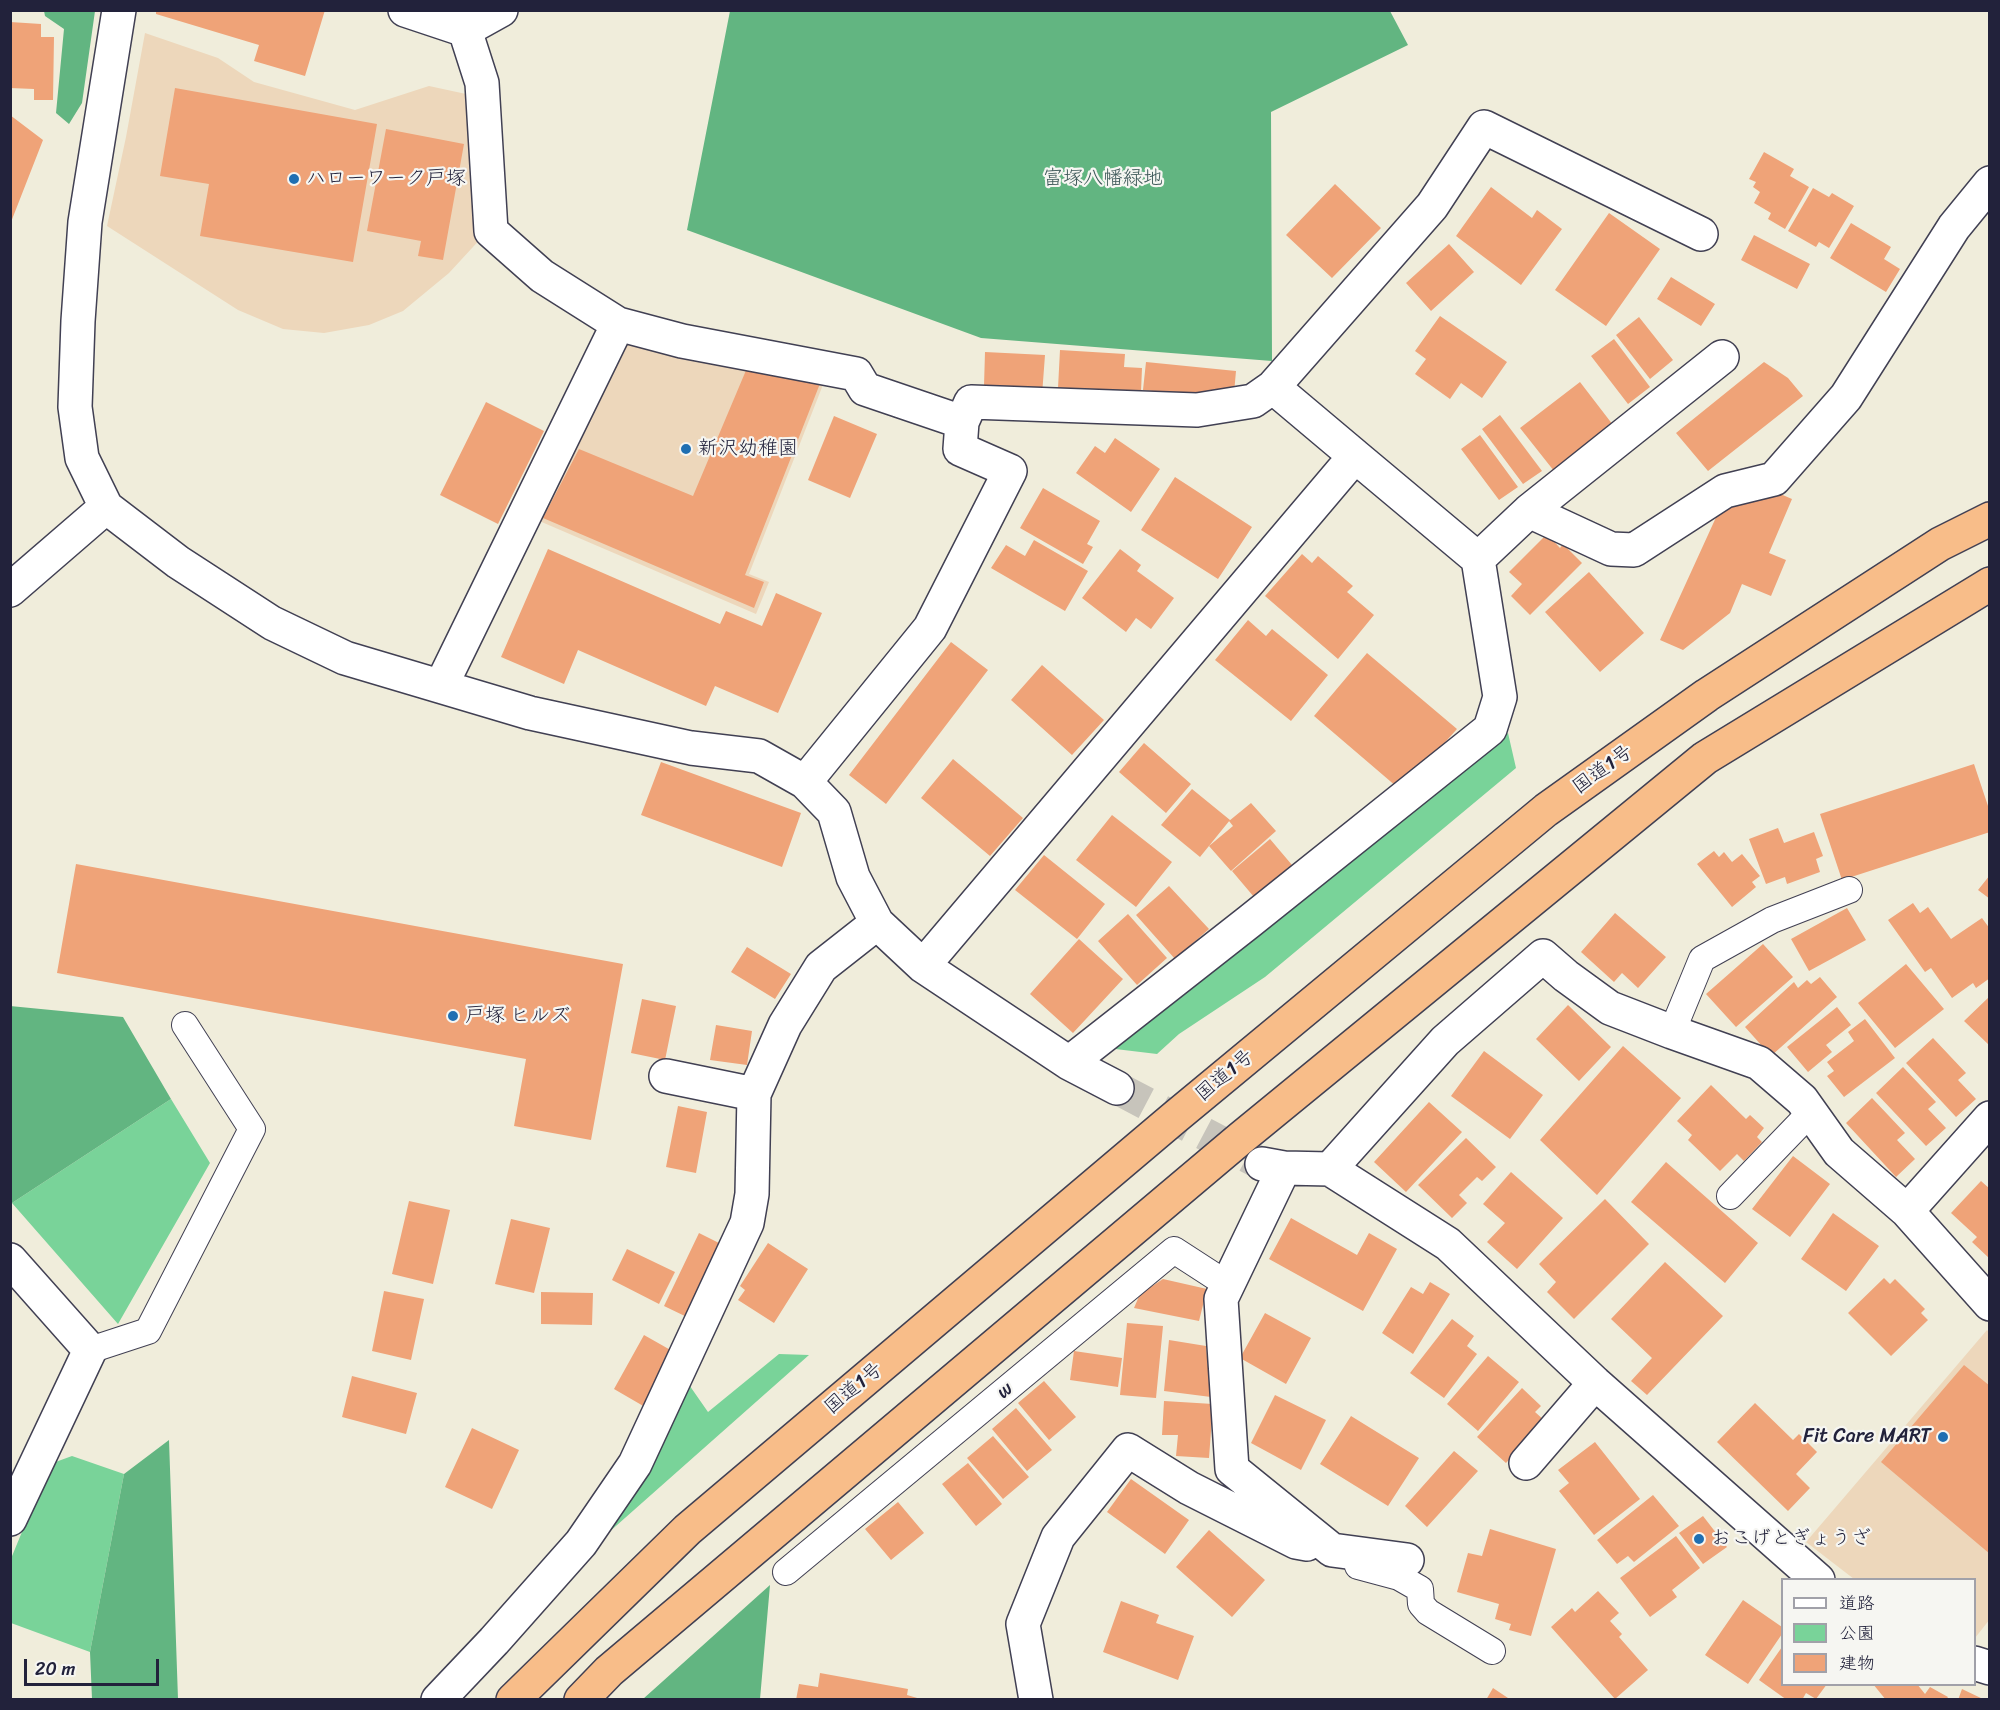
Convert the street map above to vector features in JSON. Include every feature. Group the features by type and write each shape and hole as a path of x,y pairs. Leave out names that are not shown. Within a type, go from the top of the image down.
{"highway":[{"name":"国道1号","path":"513,1700 687,1530 1174,1118 1546,810 1707,694 1940,544 1989,519"},
{"path":"581,1700 609,1671 1241,1138 1705,758 1989,584"}],"street":[{"path":"119,10 85,222 75,407 82,458 106,507 178,562 272,623 345,658 530,712 622,734 691,748 759,756 805,782 834,812 853,877 877,923 923,966 1069,1062 1118,1088"},
{"path":"405,10 465,30 501,10"},
{"path":"465,30 482,83 492,231 542,276 618,324 682,340 856,374 865,389 962,422"},
{"path":"805,782 930,628 1010,471 960,449 962,422 971,402 1197,410 1254,401 1273,387 1432,206 1484,127 1701,234"},
{"path":"1530,511 1611,549 1634,550 1725,491 1774,479 1846,398 1954,227 1989,183"},
{"path":"441,686 618,324"},
{"path":"1478,559 1530,511 1722,357"},
{"path":"1069,1062 1490,729 1500,698 1478,559 1273,387"},
{"path":"923,966 1355,456"},
{"path":"10,590 106,507"},
{"path":"438,1700 581,1543 635,1464 747,1223 752,1194 754,1094 785,1025 821,967 877,923"},
{"path":"1330,1169 1445,1041 1543,956 1610,1008 1759,1063 1802,1100 1839,1152 1907,1211 1989,1304"},
{"path":"666,1076 754,1094"},
{"path":"1907,1211 1989,1118"},
{"path":"1332,1550 1232,1469 1221,1299 1273,1166 1330,1169 1448,1244 1595,1383 1816,1578"},
{"path":"10,1260 90,1350 10,1519"},
{"path":"1526,1463 1595,1383"},
{"path":"1036,1700 1023,1624 1058,1537 1128,1450 1189,1488 1296,1542 1332,1550 1407,1560"}],"lane":[{"path":"1672,1032 1702,959 1772,920 1849,890"},
{"path":"90,1350 148,1331 252,1129 185,1025"},
{"path":"1730,1196 1811,1112"},
{"name":"w","path":"786,1572 1174,1250 1228,1285"},
{"path":"1332,1550 1359,1566 1399,1577 1420,1589 1421,1604 1428,1612 1492,1651"}],"shaded area":[{"name":"ハローワーク戸塚","path":"145,33 218,58 254,82 355,110 429,86 466,94 474,221 484,235 449,273 403,311 369,325 324,333 283,329 238,310 107,226"},
{"name":"新沢幼稚園","path":"630,337 826,377 749,574 769,582 756,614 537,520"},
{"name":"Fit Care MART","path":"1987,1330 1990,1333 1990,1619 1976,1637 1976,1578 1853,1578 1806,1542"}],"green space":[{"path":"44,11 95,11 82,103 69,124 56,113 64,29 45,16"},
{"name":"富塚八幡緑地","path":"730,11 1390,11 1408,45 1271,112 1272,361 981,338 687,230"},
{"path":"1508,733 1516,768 1265,977 1179,1034 1157,1054 1107,1048"},
{"path":"10,1006 123,1017 171,1099 12,1203"},
{"path":"171,1099 210,1163 118,1324 12,1203"},
{"path":"779,1354 809,1355 599,1541 685,1379 708,1412"},
{"path":"169,1440 178,1699 92,1699 90,1652 124,1474"},
{"path":"72,1456 124,1474 90,1652 11,1623 10,1561 50,1464"},
{"path":"770,1585 760,1699 643,1699"}],"building":[{"path":"156,10 325,10 305,76 254,61 259,45 156,14"},
{"path":"10,22 41,24 41,37 54,37 53,100 34,100 34,89 10,88"},
{"path":"175,88 377,124 353,262 200,236 209,184 160,176"},
{"path":"10,115 43,140 11,222 10,222"},
{"path":"386,129 464,144 443,260 418,256 421,241 367,231"},
{"path":"1764,152 1794,169 1790,176 1809,187 1785,229 1768,219 1771,213 1754,203 1760,192 1753,187 1756,182 1749,179"},
{"path":"1335,184 1381,228 1332,278 1286,235"},
{"path":"1491,187 1532,218 1537,210 1562,229 1521,285 1456,236"},
{"path":"1813,188 1829,197 1832,193 1854,206 1829,248 1819,242 1816,247 1788,231"},
{"path":"1609,213 1660,249 1606,326 1555,290"},
{"path":"1851,223 1891,247 1884,259 1900,269 1886,292 1830,258"},
{"path":"1754,235 1810,264 1797,289 1741,260"},
{"path":"1449,244 1474,272 1431,311 1406,283"},
{"path":"1671,277 1715,304 1701,326 1657,299"},
{"path":"1440,316 1507,362 1482,398 1461,383 1450,399 1415,374 1426,359 1415,351"},
{"path":"1639,317 1673,360 1650,379 1616,335"},
{"path":"1614,339 1650,387 1628,404 1591,356"},
{"path":"1060,350 1125,354 1124,367 1142,368 1141,392 1058,388"},
{"path":"985,352 1045,355 1042,395 1004,392 1005,387 984,386"},
{"path":"1146,362 1236,371 1234,393 1212,391 1211,397 1143,390"},
{"path":"1764,362 1788,378 1803,396 1708,471 1676,433"},
{"path":"747,368 821,381 745,575 764,582 754,608 543,518 579,449 693,496"},
{"path":"1580,382 1613,425 1554,471 1520,428"},
{"path":"486,402 544,431 498,524 440,495"},
{"path":"1500,415 1542,471 1523,484 1482,429"},
{"path":"834,416 877,434 850,498 808,480"},
{"path":"1480,435 1518,487 1499,500 1461,449"},
{"path":"1115,438 1160,469 1131,512 1076,473 1095,446 1105,453"},
{"path":"1175,477 1252,527 1218,579 1141,530"},
{"path":"1043,488 1100,521 1087,544 1093,547 1083,564 1020,528"},
{"path":"1771,490 1792,499 1769,553 1786,560 1771,596 1742,584 1730,613 1683,650 1660,640 1718,513"},
{"path":"1547,534 1560,548 1563,544 1582,563 1530,615 1511,596 1522,584 1509,572"},
{"path":"1034,540 1088,571 1065,611 991,568 1006,545 1025,556"},
{"path":"548,549 720,624 726,611 762,626 776,593 822,613 778,713 715,686 706,706 578,650 564,684 501,657"},
{"path":"1120,549 1141,565 1137,571 1174,598 1151,629 1136,618 1126,632 1082,598"},
{"path":"1302,554 1312,563 1318,556 1353,586 1347,592 1374,615 1338,659 1265,596"},
{"path":"1589,572 1644,633 1600,672 1545,612"},
{"path":"1248,620 1266,636 1272,629 1328,675 1291,721 1215,660"},
{"path":"951,642 988,670 886,804 849,775"},
{"path":"1367,653 1457,729 1421,769 1397,787 1314,716"},
{"path":"1042,665 1104,720 1072,755 1011,700"},
{"path":"1144,743 1191,784 1166,813 1119,772"},
{"path":"953,759 1023,818 990,856 921,798"},
{"path":"661,762 801,813 782,867 641,815"},
{"path":"1974,764 1990,812 1990,832 1842,880 1820,814"},
{"path":"1192,789 1230,820 1200,857 1161,825"},
{"path":"1251,803 1276,831 1231,871 1209,846 1233,826 1229,821"},
{"path":"1112,815 1172,862 1136,907 1076,860"},
{"path":"1778,828 1784,843 1814,832 1823,856 1816,859 1820,872 1787,884 1785,877 1766,884 1749,839"},
{"path":"1270,839 1292,865 1254,897 1232,871"},
{"path":"1714,851 1719,857 1724,852 1732,862 1742,854 1760,876 1752,882 1756,887 1732,907 1697,864"},
{"path":"1044,855 1105,904 1077,939 1015,890"},
{"name":"戸塚 ヒルズ","path":"76,864 623,964 591,1140 514,1126 526,1059 57,973"},
{"path":"1990,875 1990,899 1978,890"},
{"path":"1169,886 1209,929 1175,959 1136,915"},
{"path":"1913,903 1920,913 1928,907 1951,939 1982,918 1990,929 1990,978 1976,988 1973,983 1952,998 1931,968 1925,972 1888,920"},
{"path":"1847,908 1866,940 1809,971 1791,939"},
{"path":"1615,913 1666,957 1638,988 1622,973 1614,982 1581,952"},
{"path":"1128,914 1167,958 1137,985 1098,941"},
{"path":"1079,939 1123,979 1073,1033 1030,994"},
{"path":"1763,944 1793,977 1736,1027 1706,994"},
{"path":"747,947 791,974 775,999 731,972"},
{"path":"1906,964 1944,1009 1895,1048 1858,1003"},
{"path":"1820,977 1837,997 1771,1056 1745,1027 1794,982 1798,988 1807,980 1811,984"},
{"path":"1988,998 1990,1000 1990,1046 1964,1021"},
{"path":"642,999 676,1006 665,1060 631,1053"},
{"path":"1568,1005 1611,1047 1579,1081 1536,1039"},
{"path":"1837,1007 1851,1025 1826,1045 1832,1052 1808,1072 1787,1047"},
{"path":"1865,1019 1895,1058 1844,1097 1827,1076 1834,1071 1827,1062 1854,1041 1848,1032"},
{"path":"716,1025 752,1031 747,1065 710,1060"},
{"path":"1933,1038 1966,1073 1958,1080 1976,1099 1956,1117 1906,1063"},
{"path":"1623,1046 1681,1098 1597,1195 1540,1140"},
{"path":"1484,1051 1543,1095 1510,1139 1451,1096"},
{"path":"1903,1067 1936,1102 1928,1109 1946,1128 1926,1146 1876,1093"},
{"path":"1711,1085 1746,1119 1750,1115 1764,1128 1757,1137 1762,1142 1744,1161 1737,1154 1720,1171 1688,1140 1692,1135 1677,1121"},
{"path":"1872,1098 1905,1133 1897,1140 1915,1159 1896,1177 1846,1123"},
{"path":"1429,1102 1462,1132 1406,1192 1374,1162"},
{"path":"678,1106 707,1112 696,1173 666,1167"},
{"path":"1466,1138 1496,1167 1482,1181 1477,1177 1459,1195 1467,1203 1452,1218 1418,1185"},
{"path":"1793,1156 1830,1184 1790,1237 1752,1209"},
{"path":"1666,1162 1758,1243 1725,1283 1631,1202"},
{"path":"1511,1172 1563,1218 1517,1269 1487,1242 1505,1223 1483,1204"},
{"path":"1981,1181 1990,1189 1990,1259 1972,1242 1977,1237 1951,1213"},
{"path":"1605,1199 1649,1244 1574,1319 1547,1292 1556,1282 1539,1264"},
{"path":"409,1201 450,1210 433,1284 392,1274"},
{"path":"1833,1213 1879,1246 1846,1291 1801,1259"},
{"path":"1291,1218 1357,1255 1369,1233 1397,1249 1363,1311 1269,1259"},
{"path":"511,1219 550,1228 534,1293 495,1284"},
{"path":"699,1233 727,1247 691,1319 664,1306"},
{"path":"768,1243 808,1269 774,1323 738,1300 745,1290 740,1286"},
{"path":"627,1249 675,1272 659,1304 612,1280"},
{"path":"1665,1262 1723,1316 1647,1395 1631,1381 1652,1358 1611,1319"},
{"path":"1884,1278 1890,1284 1895,1279 1925,1309 1921,1313 1928,1320 1891,1356 1848,1313"},
{"path":"1163,1279 1207,1289 1199,1321 1134,1308 1140,1294"},
{"path":"1430,1282 1450,1294 1413,1354 1382,1333 1411,1287 1423,1294"},
{"path":"384,1291 424,1299 411,1360 372,1351"},
{"path":"541,1292 593,1293 592,1325 541,1324"},
{"path":"1265,1313 1311,1338 1286,1384 1240,1358"},
{"path":"1452,1319 1474,1336 1467,1346 1477,1354 1444,1398 1410,1373"},
{"path":"1127,1323 1163,1326 1156,1398 1120,1395"},
{"path":"644,1335 674,1352 645,1407 614,1389"},
{"path":"1169,1340 1206,1346 1211,1397 1164,1391"},
{"path":"1074,1351 1122,1358 1118,1387 1070,1380"},
{"path":"1488,1356 1519,1382 1478,1431 1447,1404"},
{"path":"1964,1365 1990,1386 1990,1554 1881,1462"},
{"path":"352,1376 417,1393 406,1434 342,1417"},
{"path":"1044,1381 1076,1417 1049,1440 1018,1403"},
{"path":"1522,1388 1541,1406 1535,1412 1545,1421 1506,1463 1477,1437"},
{"path":"1275,1395 1326,1420 1301,1470 1251,1443"},
{"path":"1164,1401 1213,1404 1209,1458 1176,1456 1178,1435 1162,1435"},
{"path":"1755,1403 1793,1440 1799,1434 1817,1452 1796,1474 1810,1488 1788,1511 1717,1442"},
{"path":"1016,1408 1052,1450 1027,1471 992,1429"},
{"path":"1351,1416 1419,1458 1388,1506 1320,1464"},
{"path":"472,1428 519,1450 492,1509 445,1487"},
{"path":"993,1436 1029,1477 1003,1499 967,1458"},
{"path":"1595,1442 1640,1499 1594,1535 1559,1491 1569,1483 1558,1470"},
{"path":"1454,1451 1478,1471 1427,1527 1405,1506"},
{"path":"968,1463 1002,1504 976,1526 942,1484"},
{"path":"1131,1479 1189,1520 1165,1554 1107,1512"},
{"path":"1653,1495 1679,1526 1634,1562 1628,1556 1617,1564 1597,1540"},
{"path":"898,1502 924,1533 891,1560 865,1529"},
{"path":"1703,1516 1727,1547 1703,1564 1679,1533"},
{"path":"1490,1529 1556,1549 1531,1636 1509,1630 1511,1624 1495,1619 1499,1604 1457,1592 1468,1553 1482,1556"},
{"path":"1209,1530 1265,1580 1232,1617 1176,1567"},
{"path":"1676,1536 1700,1568 1672,1590 1677,1597 1650,1617 1620,1578"},
{"path":"1598,1591 1619,1613 1610,1621 1622,1634 1619,1637 1648,1670 1615,1699 1551,1627 1572,1608 1575,1612"},
{"path":"1743,1600 1781,1626 1781,1635 1748,1684 1705,1655"},
{"path":"1121,1601 1159,1615 1156,1623 1194,1636 1178,1680 1103,1652"},
{"path":"1781,1648 1781,1686 1826,1686 1816,1699 1806,1693 1802,1700 1787,1700 1759,1680"},
{"path":"820,1673 908,1689 907,1695 924,1700 796,1700 799,1684 818,1687"},
{"path":"1875,1686 1919,1686 1925,1694 1930,1687 1948,1697 1946,1700 1886,1700"},
{"path":"1493,1688 1511,1700 1486,1700"},
{"path":"1962,1689 1985,1700 1958,1700"}],"tunnel":[{"path":"1117,1088 1262,1164"}],"place":[{"name":"ハローワーク戸塚","path":"294,179"},
{"name":"新沢幼稚園","path":"686,449"},
{"name":"戸塚 ヒルズ","path":"453,1016"},
{"name":"Fit Care MART","path":"1943,1437"},
{"name":"おこげとぎょうざ","path":"1699,1539"}]}
